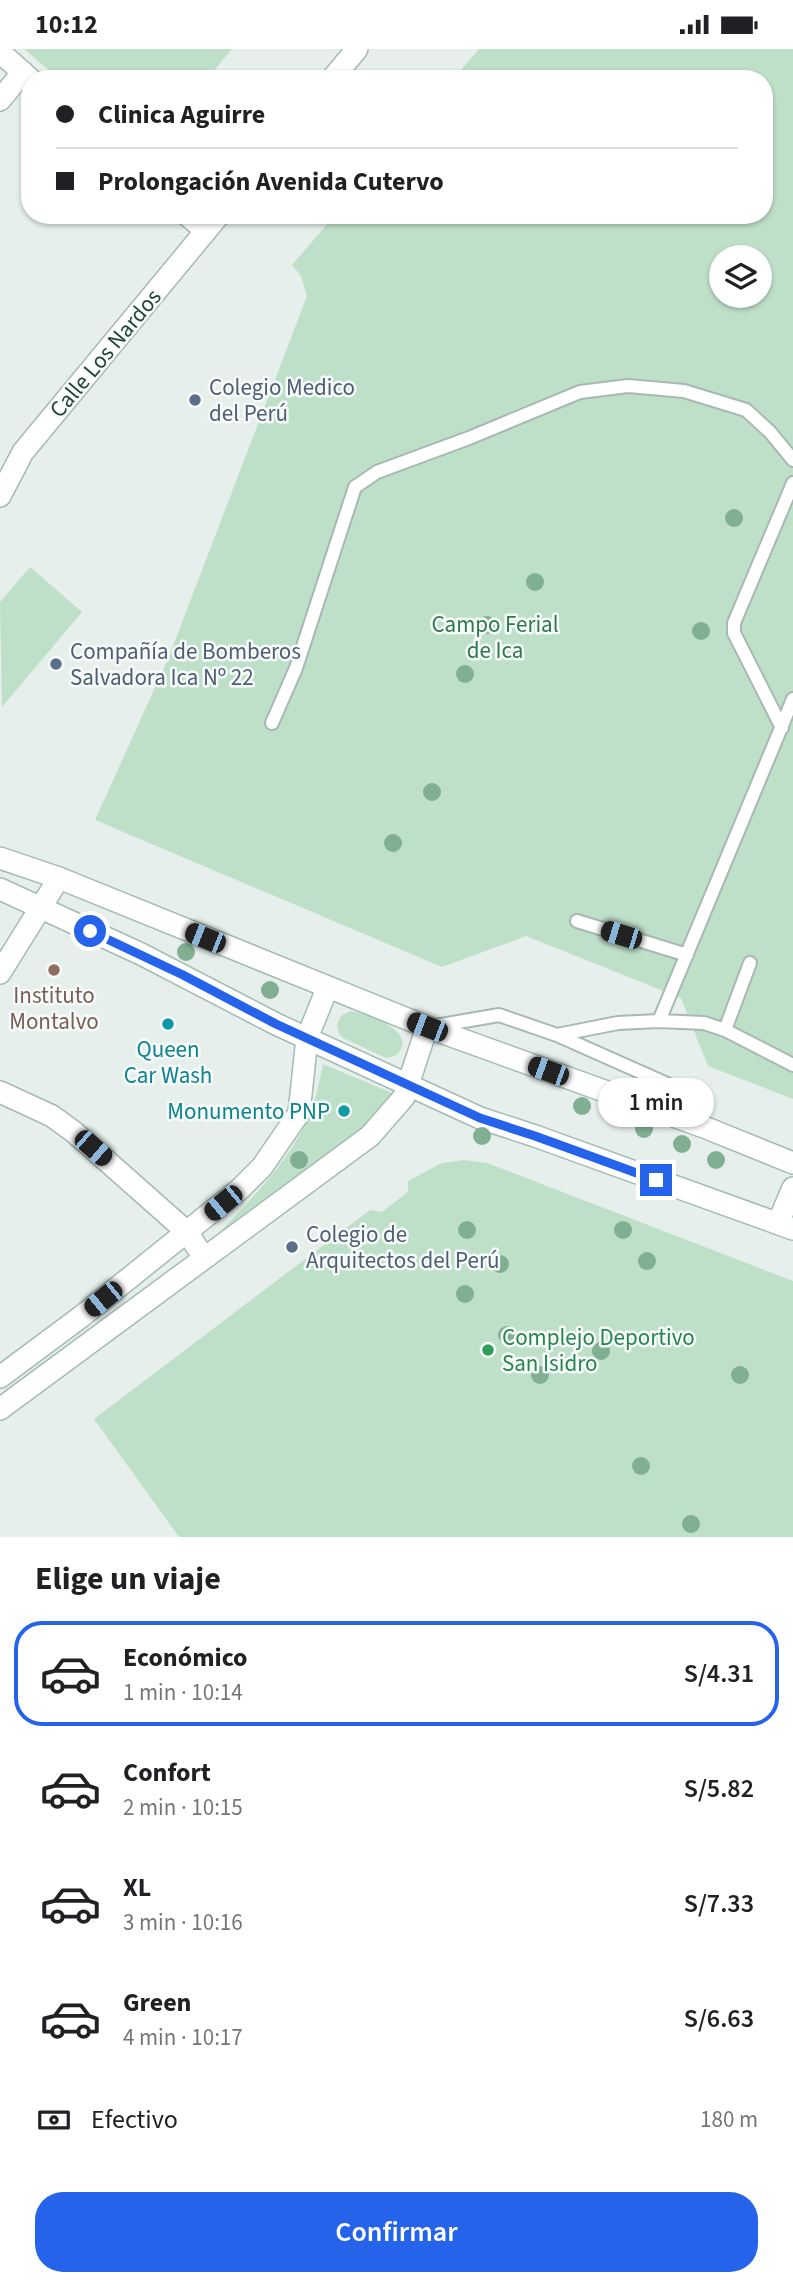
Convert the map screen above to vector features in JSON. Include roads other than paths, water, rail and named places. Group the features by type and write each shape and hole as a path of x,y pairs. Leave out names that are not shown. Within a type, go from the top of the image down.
{"street":[{"path":"340,70 357,49"},
{"path":"0,53 21,71"},
{"path":"0,100 21,81"},
{"name":"Calle Los Nardos","path":"0,496 23,452 211,224"},
{"path":"0,858 59,878 327,989 705,1126 793,1163"},
{"path":"0,973 59,878"},
{"path":"0,889 141,954 307,1038 480,1118 785,1226 793,1188"},
{"path":"0,1377 187,1232 240,1189 262,1167 299,1112 307,1038 327,989"},
{"path":"0,1409 370,1136 404,1097 427,1027"},
{"path":"0,1092 52,1116 74,1132 187,1232 204,1258"}],"lane":[{"path":"272,723 296,668 355,487 377,472 580,392 628,386 684,391 746,410 770,432 793,460"},
{"path":"782,728 734,633 734,623 793,483"},
{"path":"659,1021 793,699"},
{"path":"577,922 687,955"},
{"path":"725,1030 750,963"},
{"path":"427,1027 499,1015 557,1035 674,1087 705,1126"},
{"path":"557,1035 618,1023 704,1023 725,1030 793,1065"}],"place":[{"name":"Colegio Medico del Perú","path":"195,400"},
{"name":"Compañía de Bomberos Salvadora Ica Nº 22","path":"56,664"},
{"name":"Instituto Montalvo","path":"54,970"},
{"name":"Queen Car Wash","path":"168,1024"},
{"name":"Monumento PNP","path":"344,1111"},
{"name":"Colegio de Arquitectos del Perú","path":"292,1247"},
{"name":"Complejo Deportivo San Isidro","path":"488,1350"}],"park label":[{"name":"Campo Ferial de Ica","path":"495,637"}]}
